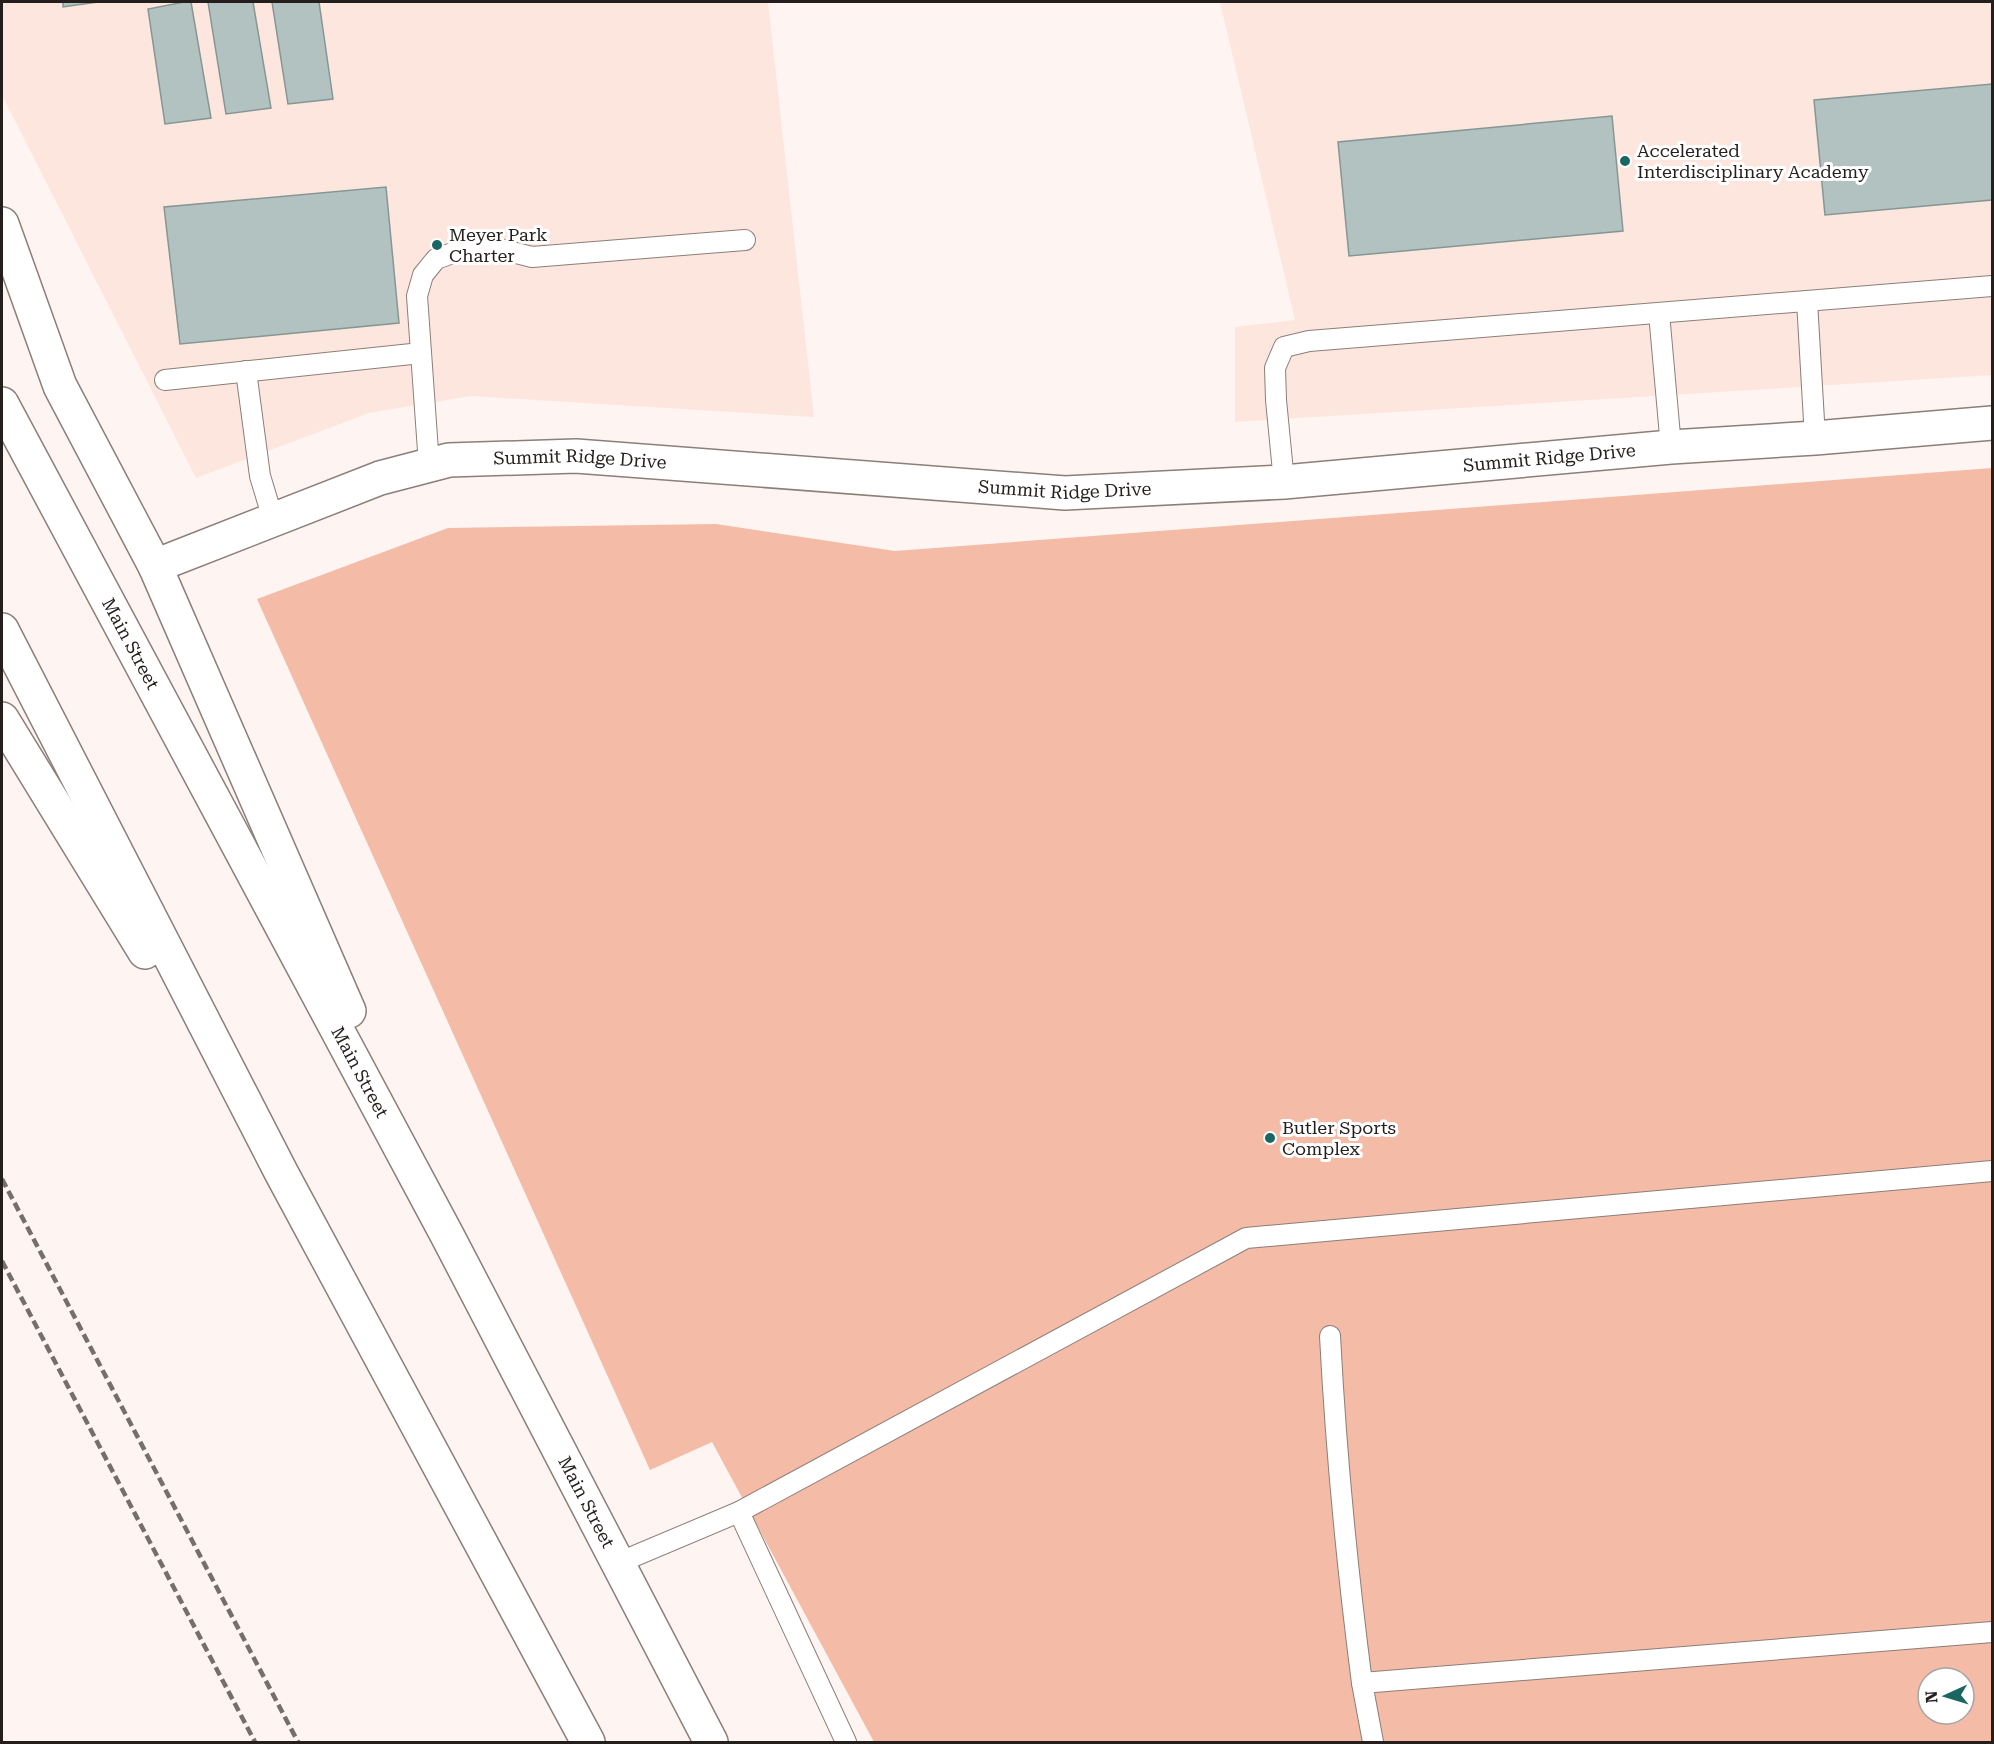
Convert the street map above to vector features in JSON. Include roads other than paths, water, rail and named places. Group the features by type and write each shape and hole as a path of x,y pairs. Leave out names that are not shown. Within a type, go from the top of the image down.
{"main road":[{"path":"2,224 60,386 154,566 447,1235"},
{"name":"Main Street","path":"2,404 447,1235 711,1743"},
{"name":"Summit Ridge Drive","path":"154,566 380,478 449,460 576,456 1065,493 1284,482 1671,447 1992,423"},
{"path":"2,630 282,1174 588,1743"},
{"path":"2,719 282,1174"}],"lane":[{"path":"429,465 417,296 423,276 436,260 461,250 488,246 532,257 745,240"},
{"path":"1284,482 1275,368 1284,347 1309,341 1992,286"},
{"path":"1807,301 1815,438"},
{"path":"1659,313 1671,447"},
{"path":"165,380 421,353"},
{"path":"246,371 260,476 273,519"},
{"path":"618,1563 739,1512 1246,1238 1992,1170"},
{"path":"1330,1335 1336,1444 1347,1568 1362,1683 1373,1743"},
{"path":"739,1512 846,1743"},
{"path":"1362,1683 1992,1632"}],"railway":[{"path":"2,1179 298,1742"},
{"path":"2,1261 255,1742"}],"place":[{"name":"Accelerated Interdisciplinary Academy","path":"1625,161"},
{"name":"Meyer Park Charter","path":"437,245"},
{"name":"Butler Sports Complex","path":"1270,1138"}]}
